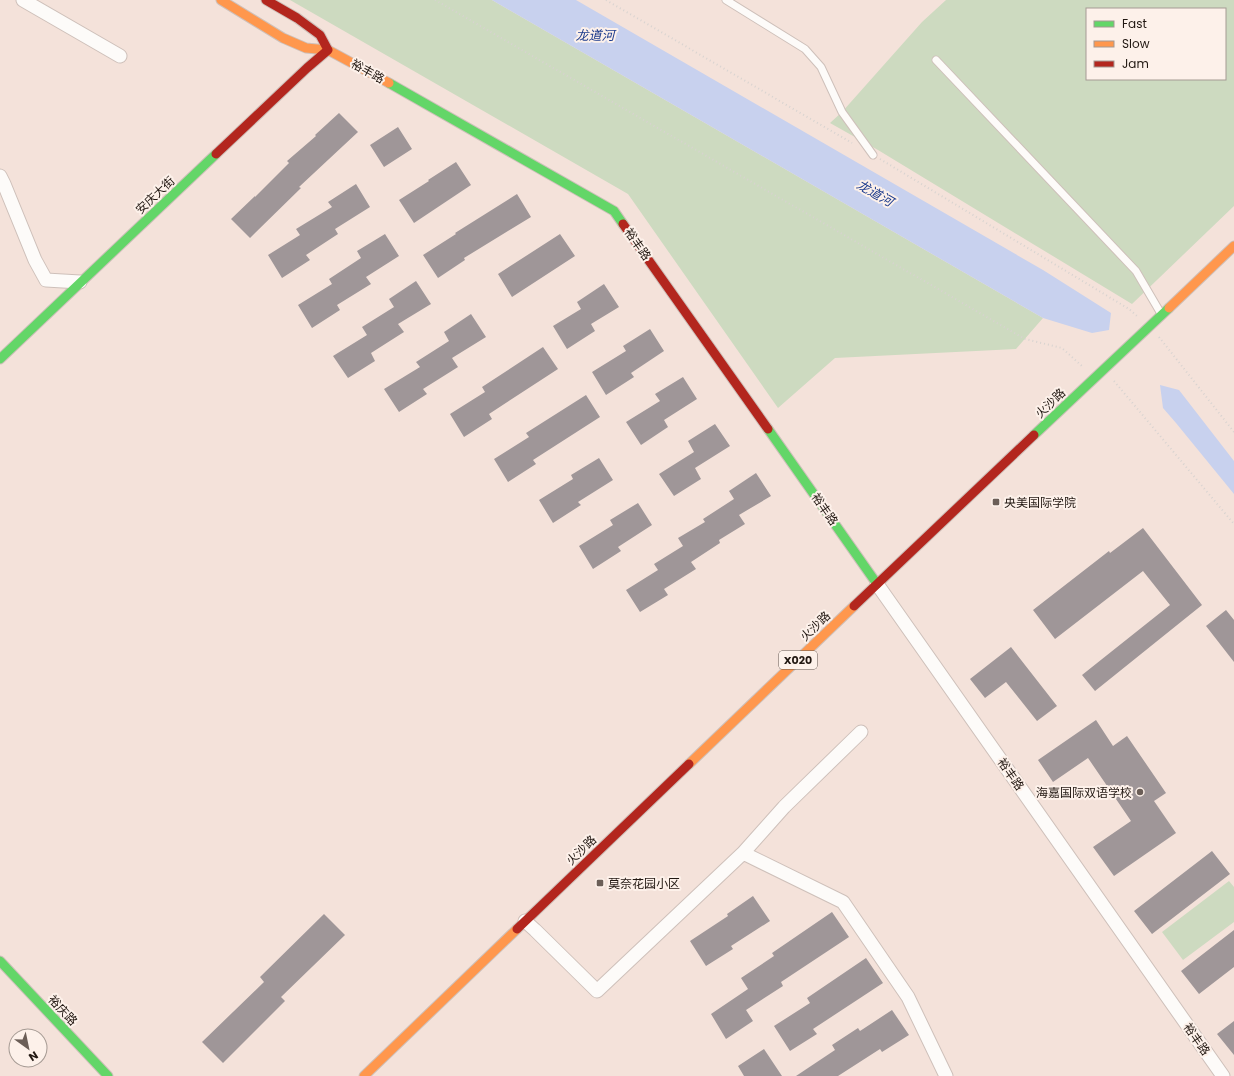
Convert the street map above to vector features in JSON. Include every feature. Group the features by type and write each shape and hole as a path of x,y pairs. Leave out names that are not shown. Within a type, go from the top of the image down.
{"street":[{"path":"23,0 120,56"},
{"name":"裕丰路","path":"221,0 283,38 306,48 328,50 340,56 614,211 1224,1076"},
{"path":"266,0 297,18 320,35 328,50"},
{"name":"安庆大街","path":"0,359 307,68 328,50"},
{"path":"0,176 35,260 46,280 80,282"},
{"name":"火沙路","path":"364,1076 877,584 1234,246"},
{"path":"525,921 597,991 743,853 784,807 860,732"},
{"path":"743,853 843,902 908,997 946,1076"},
{"name":"裕庆路","path":"0,961 108,1076"}],"lane":[{"path":"726,0 805,49 821,67 842,112 873,155"},
{"path":"936,60 1136,271 1161,314"}],"path":[{"path":"435,0 1025,340 1062,348 1095,377"},
{"path":"1158,336 1234,432"},
{"path":"1113,379 1234,524"}],"green space":[{"path":"290,0 492,0 1043,318 1016,349 835,358 778,408 628,194"},
{"path":"946,0 1234,0 1234,206 1132,304 878,150 830,123 842,112 922,22"},
{"path":"1229,881 1234,887 1234,922 1183,960 1162,932"}],"water":[{"name":"龙道河","path":"492,0 576,0 1043,270 1111,313 1109,330 1092,333 1043,318"},
{"path":"1160,385 1179,390 1234,461 1234,494 1163,408"}],"building":[{"path":"339,113 358,132 299,187 301,188 250,238 231,219 289,163 287,161 316,136 315,135"},
{"path":"398,127 412,149 384,167 370,145"},
{"path":"456,162 471,185 414,223 399,200"},
{"path":"356,184 370,207 335,229 338,234 306,255 310,260 282,278 268,255 300,235 296,229 332,207 328,202"},
{"path":"517,194 531,217 464,258 465,260 438,278 423,255"},
{"path":"385,234 399,256 366,277 371,284 337,305 340,310 312,328 298,305 332,284 329,279 361,258 357,251"},
{"path":"560,234 575,256 512,297 498,274"},
{"path":"416,281 431,304 398,324 404,332 371,353 375,361 348,378 333,356 367,335 362,327 394,307 389,299"},
{"path":"604,284 619,307 591,324 595,331 567,349 553,326 581,309 577,302"},
{"path":"471,314 486,337 452,358 458,367 423,389 427,394 399,412 384,389 420,367 416,362 449,341 444,332"},
{"path":"650,329 664,351 631,373 634,377 606,395 592,372 626,351 623,346"},
{"path":"543,347 558,369 489,414 492,419 464,437 450,414 485,392 482,387"},
{"path":"683,377 697,399 664,420 668,427 641,445 626,422 660,401 655,394"},
{"path":"586,395 600,417 533,460 536,464 508,482 494,459 529,437 526,433"},
{"path":"715,424 730,446 695,468 701,479 674,496 659,474 694,452 688,441"},
{"path":"599,458 613,480 578,502 581,505 553,523 539,500 573,479 571,475"},
{"path":"756,473 771,496 739,515 745,524 719,540 720,543 691,562 696,569 664,589 668,595 640,612 626,590 658,570 654,564 683,546 678,538 705,522 703,519 734,499 729,491"},
{"path":"638,503 652,525 618,547 621,551 593,569 579,546 613,525 610,520"},
{"path":"1143,528 1202,605 1095,691 1082,675 1170,605 1143,571 1055,639 1033,610 1109,551 1110,553"},
{"path":"1226,610 1234,620 1234,662 1206,626"},
{"path":"1011,647 1057,706 1037,721 1006,682 985,698 970,679"},
{"path":"1096,720 1113,746 1127,736 1166,793 1154,801 1176,833 1114,876 1093,847 1131,821 1088,758 1053,782 1038,760"},
{"path":"1212,851 1230,874 1152,934 1134,911"},
{"path":"753,896 770,921 731,946 733,949 706,966 690,941 728,916 727,914"},
{"path":"832,912 849,937 781,982 783,986 746,1010 753,1021 726,1039 711,1014 748,989 741,978 774,956 772,953"},
{"path":"324,914 345,935 281,997 285,1001 223,1063 202,1042 264,982 260,977"},
{"path":"1234,930 1234,967 1199,994 1181,971"},
{"path":"866,958 883,983 813,1029 817,1034 790,1051 774,1026 810,1003 807,998"},
{"path":"892,1010 909,1035 882,1052 880,1049 838,1076 796,1076 835,1050 832,1045 858,1028 860,1031"},
{"path":"1234,1021 1234,1055 1217,1034"},
{"path":"764,1049 782,1076 744,1076 738,1066"}],"traffic: fast":[{"path":"389,83 614,211 623,224"},
{"path":"0,359 216,154"},
{"path":"1034,435 1169,308"},
{"path":"768,429 877,584"},
{"path":"0,961 108,1076"}],"traffic: slow":[{"path":"221,0 283,38 306,48 328,50 389,83"},
{"path":"1169,308 1234,246"},
{"path":"689,764 854,606"},
{"path":"364,1076 517,929"}],"traffic: jam":[{"path":"266,0 297,18 320,35 328,50"},
{"path":"216,154 328,50"},
{"path":"623,224 768,429"},
{"path":"854,606 1034,435"},
{"path":"517,929 689,764"}],"place":[{"name":"央美国际学院","path":"996,502"},
{"name":"海嘉国际双语学校","path":"1140,792"},
{"name":"莫奈花园小区","path":"600,883"}]}
